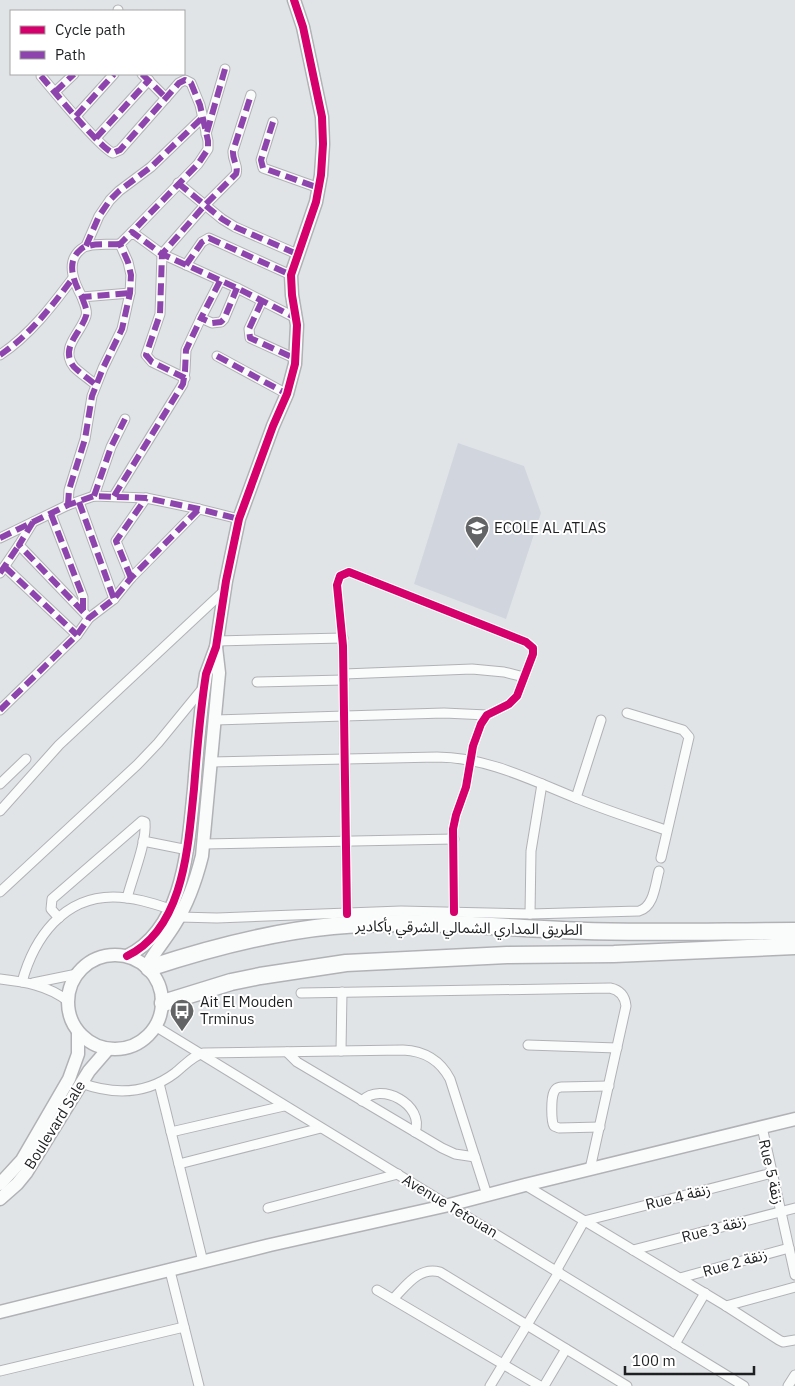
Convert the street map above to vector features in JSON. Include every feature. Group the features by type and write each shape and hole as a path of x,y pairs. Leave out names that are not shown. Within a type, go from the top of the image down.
{"highway":[{"name":"الطريق المداري الشمالي الشرقي بأكادير","path":"148,967 258,937 308,929 359,924 407,923 588,931 795,931"},
{"name":"الطريق المداري الشمالي الشرقي بأكادير","path":"162,1003 231,982 346,963 795,946"}],"street":[{"path":"148,967 174,913 196,879 204,844 215,720 212,673 224,591 239,519 273,426 287,394 296,359 296,318 291,275 310,225 319,188 323,144 322,117 305,34 294,0"},
{"path":"206,134 225,69"},
{"path":"56,92 73,75"},
{"path":"76,116 113,75"},
{"path":"41,76 108,151 116,152 179,83 188,81 193,86 202,118 208,146 206,154 198,164 178,182 120,244 86,246"},
{"path":"96,138 145,77 166,98"},
{"path":"185,378 152,362 146,355 160,314 162,254 205,205 234,178 237,172 233,151 250,94"},
{"path":"96,385 74,366 69,356 70,347 86,317 87,309 74,278 72,263 75,256 86,246 99,216 110,200 151,167 202,118"},
{"path":"273,122 261,160 263,168 319,188"},
{"path":"178,182 235,227 298,254"},
{"path":"132,232 162,254 237,288 296,318"},
{"path":"186,265 202,242 209,238 291,275"},
{"path":"68,505 69,490 85,438 96,385 122,330 130,293 131,275 128,262 120,244"},
{"path":"0,355 23,337 47,312 74,278"},
{"path":"114,496 183,384 186,350 220,281"},
{"path":"202,318 212,323 221,322 237,288"},
{"path":"82,297 130,293"},
{"path":"262,302 250,329 250,338 296,359"},
{"path":"217,356 287,394"},
{"path":"94,496 110,446 125,419"},
{"path":"0,538 68,505 94,496 146,498 199,508 239,519"},
{"path":"131,578 116,541 146,498"},
{"path":"79,502 114,599"},
{"path":"0,710 77,634 90,618 114,599 131,578 199,508"},
{"path":"51,514 83,597 83,610"},
{"path":"33,522 2,570 77,634"},
{"path":"19,545 90,618"},
{"path":"215,720 344,716 449,713 487,715 515,700 533,654 532,648 529,644 349,572 340,576 337,582 343,638 344,677 344,716 344,760 345,842 347,914"},
{"path":"0,811 59,745 224,591"},
{"path":"217,644 343,638"},
{"path":"257,682 472,669 498,671 524,677"},
{"path":"0,892 137,765 204,688 212,673"},
{"path":"127,956 142,947 174,913 188,850 204,688"},
{"path":"627,713 683,730 688,734 689,740 666,830 661,858"},
{"path":"454,912 454,823 466,787 469,760 481,724 487,715"},
{"path":"576,798 602,720"},
{"path":"211,762 445,757 469,760 507,771 666,830"},
{"path":"0,784 26,759"},
{"path":"530,914 531,851 542,784"},
{"path":"58,918 51,909 52,899 142,821 145,822 146,826 127,898"},
{"path":"204,844 454,839"},
{"path":"143,841 188,850"},
{"path":"26,982 30,959 46,930 58,918 94,899 127,898 148,902 174,913 217,918 401,911 530,914 642,910 650,904 659,871"},
{"path":"116,954 127,956 148,967 160,984 162,1003 162,1011 150,1034 135,1045 126,1048 108,1049 92,1043 78,1032 70,1017 68,1000 69,991 77,974 84,966 104,956 116,954"},
{"path":"26,982 77,974"},
{"path":"0,979 26,982 51,990 68,1000"},
{"path":"301,993 614,989 623,996 626,1006 590,1169"},
{"path":"341,1051 342,992"},
{"name":"Avenue Tetouan","path":"155,1026 744,1386"},
{"path":"0,1184 22,1160 69,1079 76,1064 79,1047 78,1032"},
{"path":"528,1045 617,1048"},
{"name":"Boulevard Sale","path":"0,1198 17,1184 26,1173 89,1071 108,1049"},
{"path":"82,1083 100,1089 140,1090 159,1083 174,1074 200,1054 341,1051 410,1051 422,1053 433,1059 443,1068 450,1079 487,1194"},
{"path":"287,1052 297,1062 448,1151 462,1156 475,1157"},
{"path":"76,1064 82,1064 89,1071"},
{"path":"159,1083 203,1262"},
{"path":"600,1127 559,1128 554,1126 552,1122 553,1094 556,1089 561,1087 609,1086"},
{"path":"362,1101 370,1095 392,1095 412,1108 417,1122 415,1132"},
{"path":"171,1132 284,1106"},
{"path":"0,1312 270,1245 449,1205 487,1194 795,1119"},
{"name":"Rue 5 زنقة","path":"762,1127 795,1276"},
{"path":"179,1164 321,1128"},
{"name":"Rue 4 زنقة","path":"584,1221 772,1173"},
{"path":"268,1208 398,1174"},
{"path":"525,1185 705,1293 779,1340 783,1342 795,1340"},
{"name":"Rue 3 زنقة","path":"633,1250 795,1208"},
{"path":"490,1386 528,1325 584,1221"},
{"name":"Rue 2 زنقة","path":"680,1278 789,1248"},
{"path":"393,1299 419,1274 435,1270 628,1386"},
{"path":"170,1271 199,1386"},
{"path":"726,1306 795,1287"},
{"path":"377,1290 540,1386"},
{"path":"675,1344 705,1293"},
{"path":"0,1371 184,1327"},
{"path":"544,1386 566,1349"},
{"path":"788,1386 795,1375"}],"shaded area":[{"name":"ECOLE AL ATLAS","path":"458,443 524,466 541,513 506,619 414,584"}],"marked path":[{"path":"207,132 225,69"},
{"path":"55,92 73,75"},
{"path":"76,116 113,75"},
{"path":"143,75 166,98"},
{"path":"41,76 98,141 113,153 120,150 179,83 185,80 191,83 200,105 208,149 198,164 132,232"},
{"path":"96,138 149,80"},
{"path":"185,378 152,362 146,355 160,314 162,254 205,205 236,174 237,168 233,151 251,95"},
{"path":"86,246 99,216 110,200 151,167 202,118"},
{"path":"273,122 261,160 263,168 319,188"},
{"path":"178,183 222,219 235,227 297,254"},
{"path":"68,505 69,490 85,439 92,396 122,329 130,293 131,275 128,262 120,244 132,232 162,254 237,288 296,318"},
{"path":"186,265 202,242 209,238 291,275"},
{"path":"120,244 96,245 83,248 74,257 73,274 82,297 130,293"},
{"path":"0,355 31,329 73,278"},
{"path":"220,281 201,318 212,323 221,322 224,319 237,288"},
{"path":"82,297 86,316 72,341 69,353 70,360 74,367 96,385"},
{"path":"262,301 249,329 250,338 296,359"},
{"path":"114,496 183,384 186,350 201,318"},
{"path":"217,356 287,394"},
{"path":"94,496 111,447 125,419"},
{"path":"0,538 68,505 94,496 146,498 239,519"},
{"path":"131,578 116,541 146,498"},
{"path":"79,502 114,599"},
{"path":"0,710 77,635 89,618 114,599 131,578 199,509"},
{"path":"51,514 83,597 83,610"},
{"path":"33,522 19,545 89,618"},
{"path":"0,573 19,545"},
{"path":"5,567 77,635"}],"cycle path":[{"path":"127,956 146,943 161,926 172,905 180,883 189,834 206,674 216,647 226,581 239,519 273,426 287,394 295,364 297,325 291,275 316,202 321,175 323,144 322,117 303,27 294,0"},
{"path":"347,914 343,646 337,585 340,576 349,572 526,642 533,648 533,654 517,696 509,704 487,715 481,724 473,746 466,787 453,829 454,912"}],"place":[{"name":"ECOLE AL ATLAS","path":"477,549"},
{"name":"Ait El Mouden Trminus","path":"182,1032"}]}
